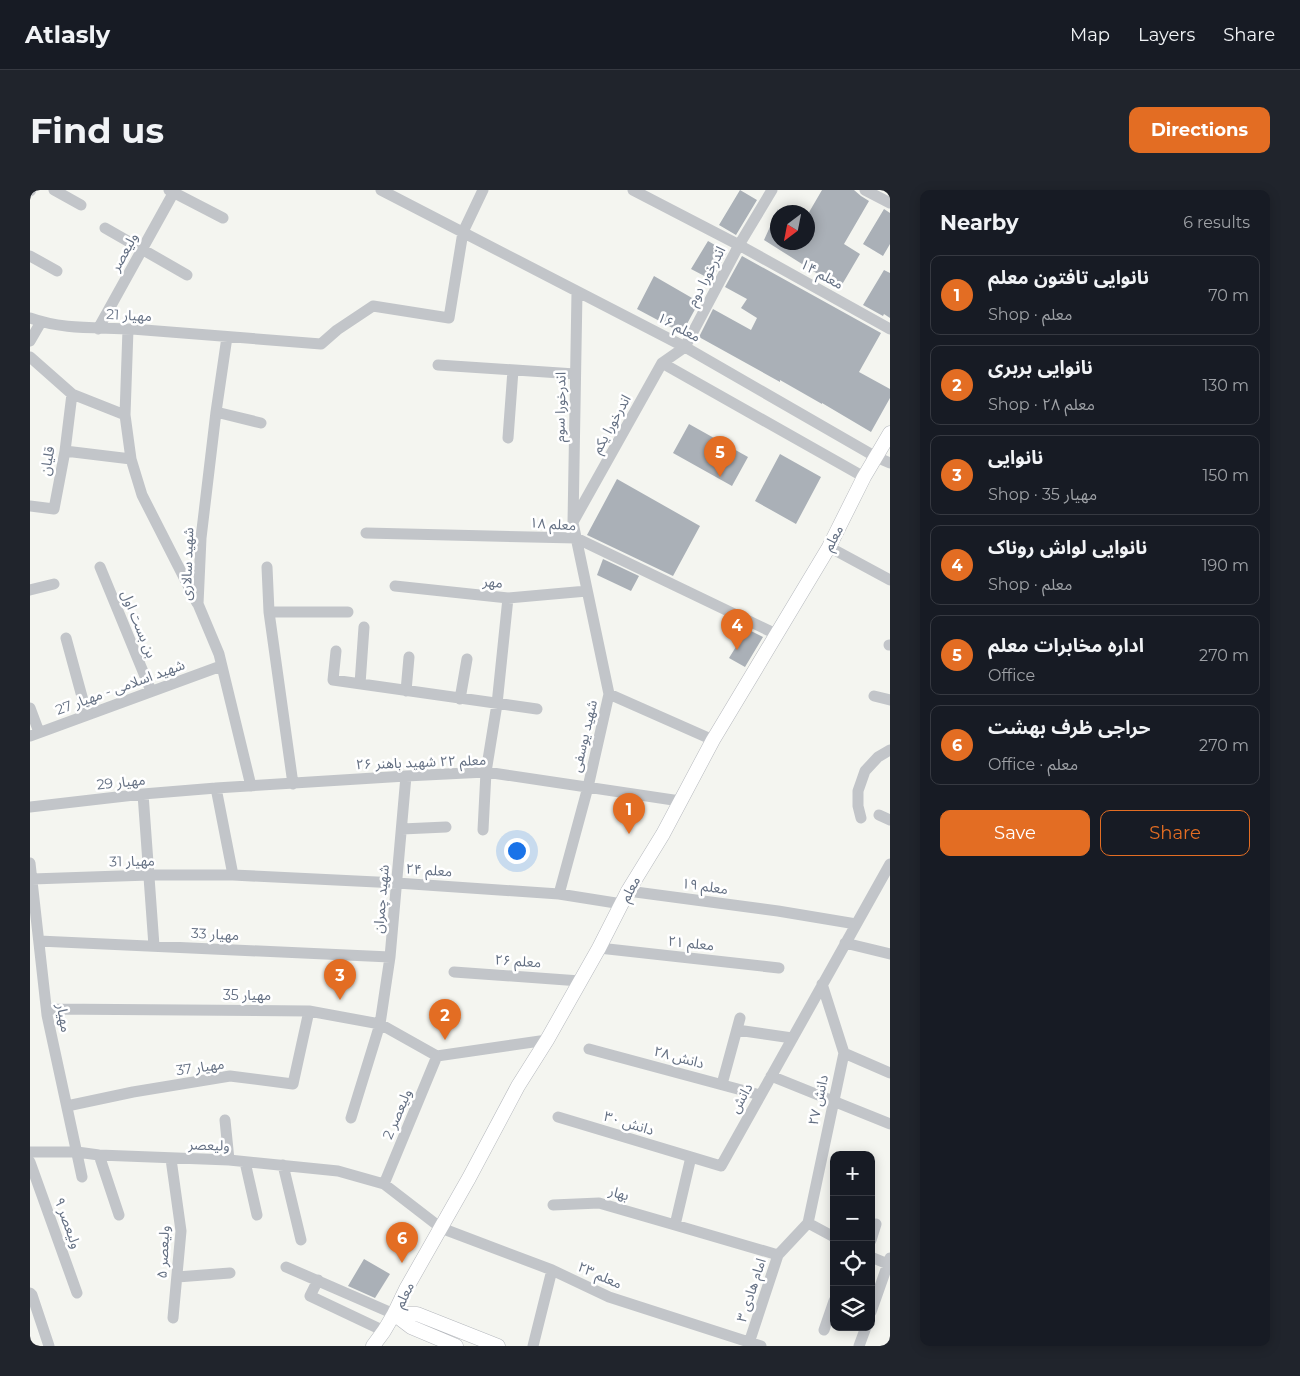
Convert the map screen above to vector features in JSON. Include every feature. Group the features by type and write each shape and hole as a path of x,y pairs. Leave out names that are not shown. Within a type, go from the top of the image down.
{"main road":[{"name":"معلم","path":"372,1346 394,1314 518,1086 547,1040 599,948 625,897 663,834 713,740 829,546 864,476 890,433"},
{"path":"394,1314 411,1327 456,1346"},
{"path":"394,1314 417,1314 498,1346"}],"street":[{"path":"54,190 81,205"},
{"name":"معلم ۱۶","path":"381,190 685,347 876,457 890,463"},
{"path":"463,232 484,190"},
{"name":"معلم ۱۴","path":"633,190 739,245 890,329"},
{"name":"اندرخورا دوم","path":"685,347 739,245 772,190"},
{"path":"865,190 890,203"},
{"path":"173,191 223,218"},
{"name":"ولیعصر","path":"98,329 173,191"},
{"path":"105,228 187,275"},
{"name":"مهیار 21","path":"35,320 73,327 128,329 321,344 337,330 373,306 449,318 463,232"},
{"path":"30,256 57,271"},
{"name":"اندرخورا سوم","path":"572,523 577,292"},
{"path":"30,341 35,320"},
{"path":"128,329 125,415 131,459 142,495 198,604"},
{"name":"شهید سالاری","path":"227,337 201,538 198,604 219,654 251,786"},
{"name":"اندرخورا یکم","path":"572,523 662,363 685,347"},
{"path":"30,357 72,394 125,415"},
{"path":"662,363 864,476"},
{"path":"438,365 575,374"},
{"path":"508,438 513,370"},
{"name":"قلیان","path":"30,506 54,509 65,451 72,394"},
{"path":"216,412 261,423"},
{"path":"65,451 131,459"},
{"name":"شهید یوسفی","path":"559,894 588,787 609,694 572,523"},
{"name":"معلم ۱۸","path":"366,532 576,538 776,634"},
{"path":"829,546 890,580"},
{"name":"بن بست اول","path":"100,567 151,691"},
{"path":"267,567 269,612 294,784"},
{"path":"30,590 54,584"},
{"name":"مهر","path":"396,586 508,598 587,591"},
{"path":"483,830 486,772 497,704 508,598"},
{"path":"269,612 348,612"},
{"path":"360,684 364,627"},
{"path":"66,638 87,715"},
{"path":"336,651 333,680 537,709"},
{"path":"406,691 409,657"},
{"path":"460,699 467,659"},
{"name":"شهید اسلامی - مهیار 27","path":"35,734 221,666"},
{"path":"609,694 713,740"},
{"path":"874,696 890,700"},
{"path":"30,708 35,734"},
{"path":"861,818 858,806 858,791 865,771 878,757 890,750"},
{"name":"معلم ۲۲ شهید باهنر ۲۶","path":"251,786 486,772 680,801"},
{"name":"شهید چمران","path":"352,1118 380,1024 390,957 406,776"},
{"name":"مهیار 29","path":"30,807 143,794 251,786"},
{"path":"216,788 233,876"},
{"path":"143,794 154,946"},
{"path":"879,815 890,820"},
{"path":"402,829 446,827"},
{"name":"مهیار","path":"30,863 47,1009 82,1177"},
{"name":"دانش","path":"690,1158 721,1166 890,864"},
{"name":"مهیار 31","path":"32,879 149,875 233,876"},
{"name":"معلم ۲۴","path":"233,876 397,883 625,897"},
{"name":"معلم ۱۹","path":"625,897 778,911 856,924"},
{"name":"مهیار 33","path":"39,941 390,957"},
{"path":"845,944 890,954"},
{"name":"معلم ۲۱","path":"599,948 779,968"},
{"name":"معلم ۲۶","path":"454,972 580,981"},
{"path":"30,974 43,974"},
{"name":"دانش ۲۷","path":"808,1224 844,1053 822,984"},
{"name":"مهیار 35","path":"47,1009 310,1011 380,1024 437,1056"},
{"name":"مهیار 37","path":"67,1106 133,1092 230,1076 293,1084 310,1011"},
{"path":"722,1084 740,1018"},
{"path":"737,1030 792,1038"},
{"path":"437,1056 547,1040"},
{"name":"دانش ۲۸","path":"589,1049 760,1095"},
{"path":"844,1053 890,1074"},
{"name":"ولیعصر 2","path":"384,1184 437,1056"},
{"path":"771,1076 890,1124"},
{"name":"دانش ۳۰","path":"558,1117 690,1158"},
{"path":"224,1120 229,1160"},
{"name":"ولیعصر","path":"30,1152 78,1152 170,1159 229,1160 338,1171 384,1184"},
{"path":"99,1155 119,1216"},
{"path":"690,1158 675,1225 778,1255"},
{"name":"ولیعصر ۵","path":"170,1159 181,1230 173,1318"},
{"name":"ولیعصر ۹","path":"30,1162 77,1293"},
{"path":"245,1162 257,1215"},
{"path":"283,1166 301,1240"},
{"name":"معلم ۲۳","path":"384,1184 441,1228 552,1270 609,1297 749,1344 762,1346"},
{"name":"بهار","path":"553,1205 599,1203 675,1225"},
{"path":"808,1224 830,1235"},
{"name":"امام هادی ٣","path":"749,1344 778,1255 808,1224"},
{"path":"875,1258 889,1263 875,1301"},
{"path":"286,1267 394,1314"},
{"path":"533,1346 552,1270"},
{"path":"177,1278 230,1273"},
{"path":"318,1280 310,1296 384,1331"},
{"path":"30,1293 49,1346"},
{"path":"824,1330 830,1313"},
{"path":"860,1346 865,1331"}],"building":[{"path":"740,190 757,200 736,235 719,225"},
{"path":"822,190 854,190 869,201 844,244 860,254 840,288 780,250 815,250 815,205 813,205"},
{"path":"884,209 890,213 890,244 883,256 863,244"},
{"path":"770,227 770,244 764,240"},
{"path":"708,241 727,252 712,280 691,269"},
{"path":"742,256 881,333 859,372 890,389 890,398 871,432 822,403 699,337 713,309 751,330 757,318 741,308 747,299 725,287"},
{"path":"884,270 890,273 890,318 863,305"},
{"path":"654,276 699,302 682,333 637,309"},
{"path":"689,424 748,457 732,486 673,453"},
{"path":"780,454 821,477 796,524 755,501"},
{"path":"617,479 700,526 673,576 587,535"},
{"path":"603,559 639,576 631,591 597,575"},
{"path":"747,629 763,637 745,667 729,658"},
{"path":"364,1259 390,1274 375,1298 348,1286"}],"place":[{"name":"اداره مخابرات معلم","path":"720,477"},
{"name":"نانوایی لواش روناک","path":"737,650"},
{"name":"نانوایی تافتون معلم","path":"629,834"},
{"name":"نانوایی","path":"340,1000"},
{"name":"نانوایی بربری","path":"445,1040"},
{"name":"حراجی ظرف بهشت","path":"402,1263"}]}
